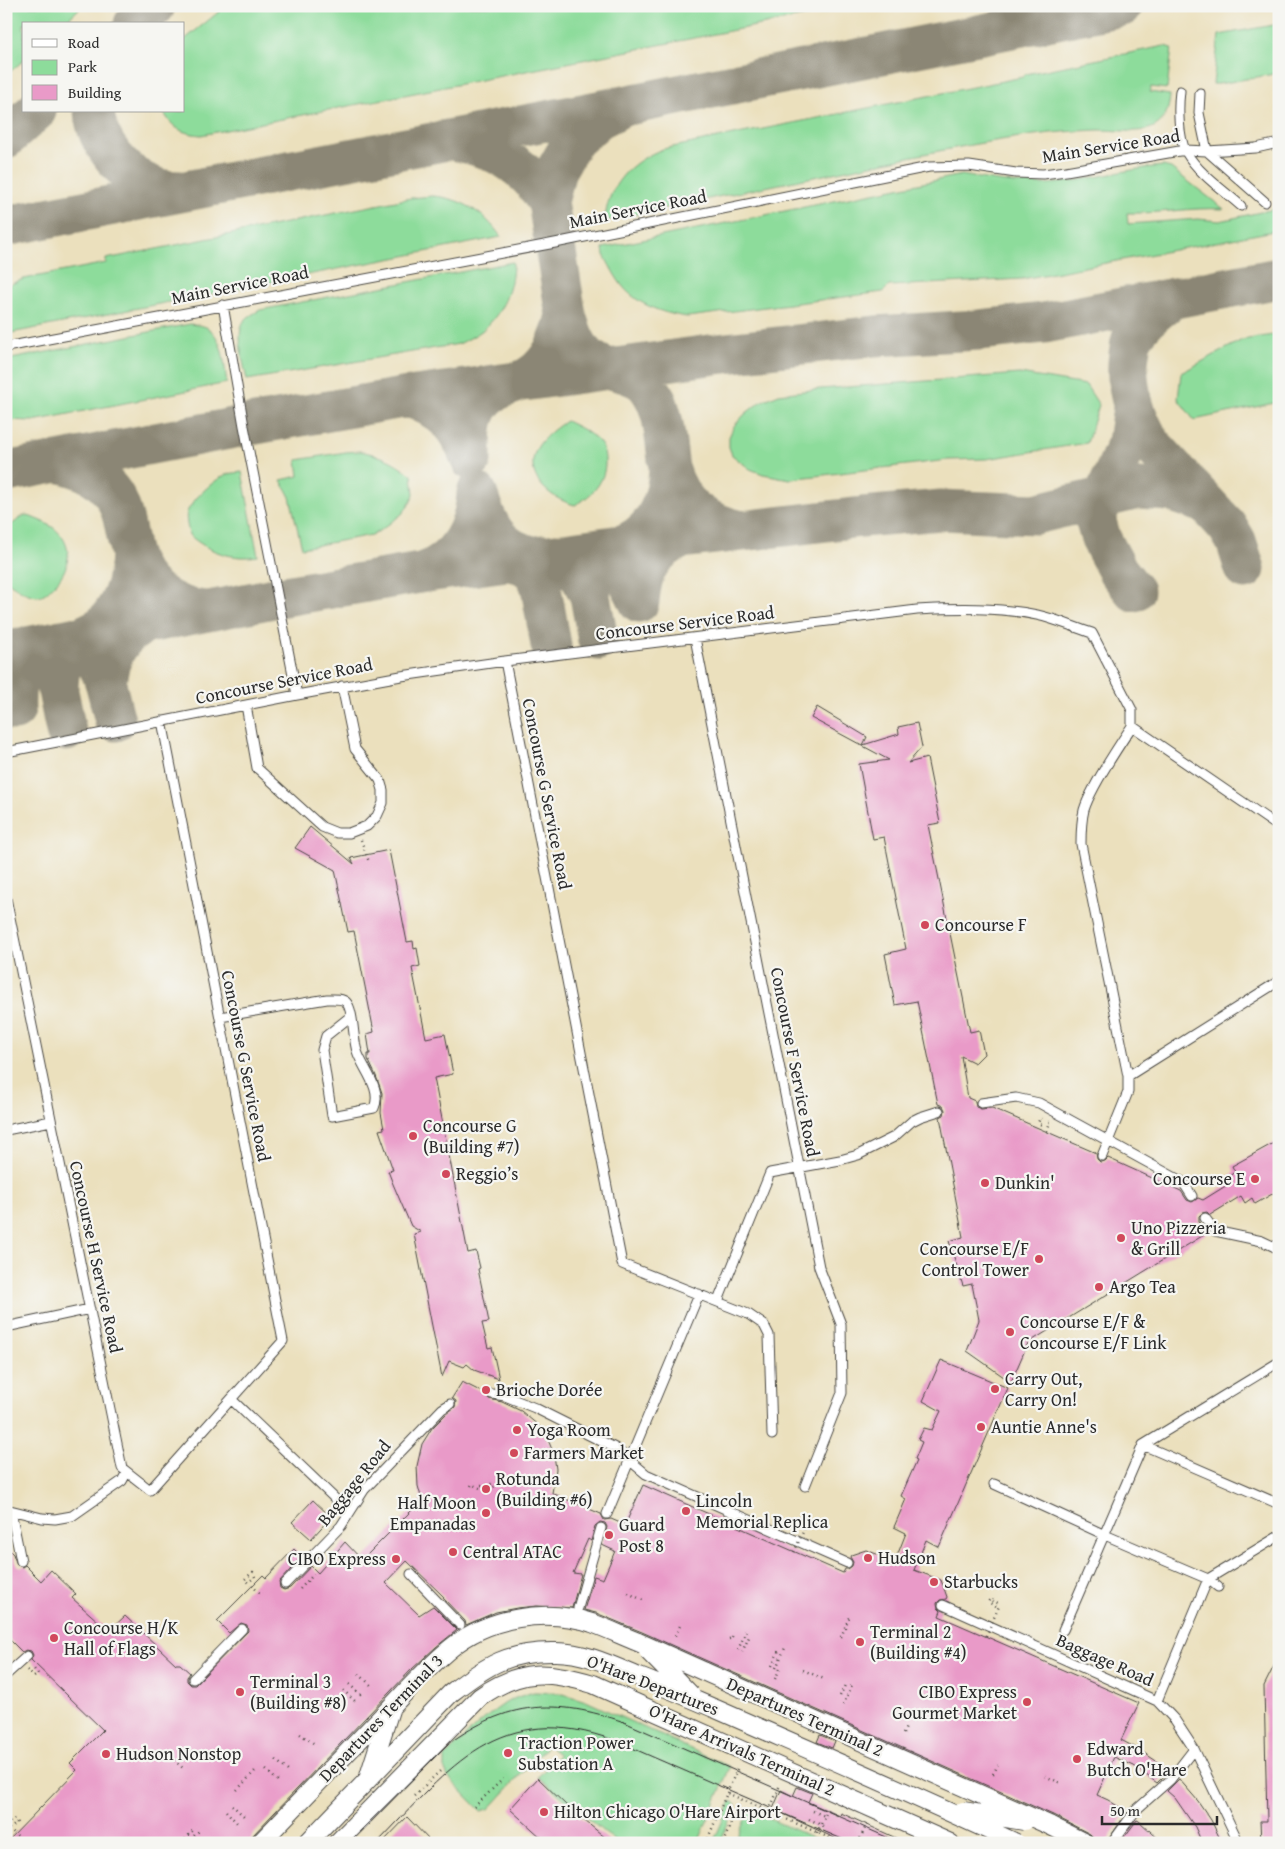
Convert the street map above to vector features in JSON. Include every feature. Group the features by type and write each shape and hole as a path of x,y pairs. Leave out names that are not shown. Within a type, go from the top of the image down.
{"street":[{"name":"Departures Terminal 2","path":"520,1618 531,1616 564,1617 591,1623 638,1642 1049,1825 1085,1843"},
{"name":"Departures Terminal 3","path":"260,1843 435,1662 452,1647 486,1628 520,1618"},
{"path":"638,1642 697,1701"},
{"name":"O'Hare Departures","path":"307,1843 457,1688 477,1673 502,1659 527,1652 559,1652 598,1660 943,1808 1016,1843"},
{"name":"O'Hare Arrivals Terminal 2","path":"337,1843 480,1697 494,1687 530,1675 562,1675 593,1684 950,1843"},
{"path":"368,1780 391,1708"},
{"path":"943,1808 1049,1825"}],"lane":[{"path":"1180,91 1178,107 1185,150 1200,170 1240,206"},
{"path":"1200,93 1199,114 1208,151 1265,202"},
{"name":"Main Service Road","path":"6,346 555,242 929,167 969,166 1016,174 1043,174 1066,172 1185,150 1208,151 1256,148 1279,143"},
{"path":"223,305 244,426 297,695"},
{"name":"Concourse Service Road","path":"6,752 342,686 505,661 917,610 961,608 1035,614 1092,633 1132,710 1132,726"},
{"name":"Concourse F Service Road","path":"695,638 819,1267 842,1324 842,1393 805,1486"},
{"name":"Concourse G Service Road","path":"505,661 622,1264 699,1294"},
{"path":"246,704 257,768 322,828 337,833 348,833 367,826 377,816 382,803 383,790 380,780 355,749 352,742 342,686"},
{"name":"Concourse G Service Road","path":"162,721 283,1342 231,1400"},
{"path":"1102,1156 1128,1092 1128,1076 1081,844 1081,824 1085,808 1093,790 1132,726 1279,827"},
{"name":"Concourse H Service Road","path":"6,898 10,939 51,1121 122,1468 127,1472"},
{"path":"1128,1076 1279,981"},
{"path":"220,1017 327,999 343,1000 348,1003 351,1016 356,1051 376,1091 377,1101 374,1108 332,1116 322,1050 326,1036 351,1016"},
{"path":"981,1103 1016,1098 1039,1103 1183,1182 1192,1196"},
{"path":"718,1301 770,1173 858,1155 894,1137 920,1116 939,1111"},
{"path":"6,1130 51,1121"},
{"path":"1205,1218 1216,1231 1262,1241 1279,1249"},
{"path":"607,1514 699,1294 748,1314 764,1325 770,1335 772,1435"},
{"path":"6,1327 90,1309"},
{"path":"1063,1630 1144,1445 1279,1362"},
{"path":"492,1394 505,1396 535,1408 615,1448 646,1474 847,1563"},
{"path":"21,1561 9,1510 42,1518 56,1519 72,1516 122,1481 127,1472 150,1490 231,1400 349,1512"},
{"name":"Baggage Road","path":"286,1584 341,1526 364,1490 442,1409 450,1404"},
{"path":"1144,1445 1279,1504"},
{"path":"994,1484 1105,1535 1208,1579 1218,1587"},
{"path":"578,1608 601,1528"},
{"path":"1157,1700 1208,1579 1279,1536"},
{"path":"411,1574 460,1626"},
{"name":"Baggage Road","path":"944,1605 1157,1700 1175,1720 1194,1749 1239,1843"},
{"path":"193,1679 242,1629"},
{"path":"6,1676 27,1656"},
{"path":"1112,1843 1136,1810 1174,1776 1194,1749"}],"path":[{"path":"358,830 369,862"},
{"path":"1044,1126 1038,1123 1040,1118 1050,1122 1047,1132"},
{"path":"470,1486 472,1484 480,1489 496,1486 504,1479"},
{"path":"489,1487 495,1482"},
{"path":"481,1485 489,1487"},
{"path":"794,1552 809,1519 820,1523 819,1527 810,1523"},
{"path":"251,1580 255,1577 253,1572 245,1579 261,1594"},
{"path":"300,1589 314,1574"},
{"path":"628,1592 645,1601"},
{"path":"986,1636 1000,1604 990,1599 988,1602 996,1606"},
{"path":"841,1637 850,1615"},
{"path":"676,1636 680,1626"},
{"path":"738,1650 746,1632"},
{"path":"729,1639 733,1638 731,1635"},
{"path":"742,1652 749,1637"},
{"path":"776,1668 785,1648"},
{"path":"772,1666 779,1650"},
{"path":"26,1670 34,1677 38,1674 34,1669"},
{"path":"776,1679 780,1669"},
{"path":"803,1670 824,1679"},
{"path":"358,1674 373,1687"},
{"path":"840,1696 846,1683"},
{"path":"349,1684 363,1697"},
{"path":"843,1704 852,1686"},
{"path":"343,1690 357,1702"},
{"path":"903,1734 907,1725"},
{"path":"300,1734 316,1745"},
{"path":"174,1760 185,1770"},
{"path":"276,1760 290,1773"},
{"path":"994,1774 998,1765"},
{"path":"706,1843 738,1767"},
{"path":"237,1790 256,1770"},
{"path":"266,1770 280,1783"},
{"path":"414,1796 440,1771"},
{"path":"1045,1776 1063,1784"},
{"path":"474,1808 502,1779"},
{"path":"769,1811 780,1785"},
{"path":"727,1793 841,1843"},
{"path":"723,1843 741,1799"},
{"path":"232,1805 246,1818"},
{"path":"817,1832 828,1807"},
{"path":"813,1810 827,1817"},
{"path":"226,1811 239,1825"},
{"path":"13,1826 16,1823 15,1819 6,1826 22,1840"},
{"path":"809,1819 821,1824"},
{"path":"858,1843 867,1823"},
{"path":"182,1843 195,1828"},
{"path":"187,1843 199,1831"}],"green space":[{"path":"6,6 82,6 65,22 22,22 22,62 6,75"},
{"path":"226,6 857,6 201,135 178,129 170,122 164,112 185,112 185,39"},
{"path":"1279,24 1279,73 1213,84 1219,35"},
{"path":"1164,46 1172,48 1167,89 1151,87 1150,92 1170,95 1167,110 1162,120 1146,130 1058,132 985,143 605,221 610,196 623,176 641,160 663,149 1023,77 1026,74"},
{"path":"1163,166 1171,168 1224,209 1127,213 1128,224 1198,219 1220,221 1279,208 1279,230 1022,279 889,286 883,292 687,317 657,310 636,299 622,286 604,255 603,248 962,175 1014,183 1045,184 1075,181"},
{"path":"432,196 453,200 472,208 495,228 501,237 6,334 6,286 24,279 106,263 106,259 411,198"},
{"path":"513,262 509,290 496,315 483,330 459,344 247,380 241,350 241,327 246,319 260,310"},
{"path":"190,324 206,327 216,337 224,360 227,383 33,421 6,420 6,360"},
{"path":"1279,334 1279,402 1194,420 1178,399 1181,373 1242,340"},
{"path":"1020,374 1086,385 1099,405 1087,443 986,459 948,460 790,479 763,474 750,469 732,455 729,447 729,437 734,426 745,414 760,402 779,394 820,389"},
{"path":"566,421 595,438 604,450 605,458 605,468 601,481 593,492 575,505 559,499 544,488 534,473 533,464 534,455 539,445"},
{"path":"360,451 388,460 412,475 414,495 409,505 402,514 372,535 302,548 290,497 281,480 299,476 297,460"},
{"path":"242,472 258,556 230,556 205,546 189,535 186,520 186,514 193,502 218,479 227,474"},
{"path":"26,515 53,528 60,534 67,547 67,561 62,574 48,591 40,596 25,592 6,581 6,529"},
{"path":"534,1692 560,1693 586,1701 730,1767 698,1843 620,1843 606,1834 538,1777 559,1755 548,1745 489,1809 481,1811 448,1777 445,1770 445,1757 473,1729 504,1704"},
{"path":"731,1801 736,1804 720,1843 713,1843"},
{"path":"749,1810 825,1843 735,1843"}],"building":[{"name":"Concourse E/F & Concourse E/F Link","path":"817,707 867,737 863,745 899,734 898,727 917,723 922,747 908,763 927,758 940,823 928,825 970,1032 979,1030 984,1054 975,1063 961,1056 968,1098 975,1101 976,1107 981,1109 992,1108 1096,1153 1097,1159 1100,1162 1108,1158 1181,1191 1187,1200 1192,1202 1198,1198 1203,1200 1232,1182 1229,1176 1235,1172 1232,1166 1279,1140 1279,1190 1255,1204 1252,1198 1245,1203 1241,1196 1210,1215 1207,1212 1202,1213 1199,1216 1199,1222 1207,1233 1028,1343 1011,1382 967,1351 979,1320 972,1284 963,1286 949,1241 963,1237 940,1117 944,1115 945,1110 943,1106 938,1104 917,1001 895,1005 885,954 906,949 884,837 873,839 859,764 889,760 811,718"},
{"name":"Concourse G (Building #7)","path":"310,827 354,864 351,858 389,850 407,942 413,941 414,949 417,948 420,966 412,968 426,1038 445,1034 453,1074 434,1078 468,1253 476,1251 480,1268 478,1269 489,1322 482,1323 488,1348 492,1347 499,1379 474,1370 467,1364 464,1367 449,1361 442,1377 414,1234 421,1232 411,1226 393,1184 388,1171 393,1170 379,1130 384,1129 381,1113 382,1093 368,1059 368,1054 370,1054 367,1034 374,1032 354,931 348,932 335,870 295,848"},
{"path":"941,1360 1008,1388 939,1547 926,1540 914,1570 941,1580 947,1597 937,1603 941,1611 939,1616 1139,1703 1121,1740 1170,1770 1157,1783 1134,1766 1114,1757 1097,1795 1127,1812 1106,1843 1096,1843 1090,1834 1053,1815 642,1632 584,1610 594,1576 603,1579 615,1551 602,1545 607,1527 605,1523 600,1522 595,1526 591,1541 588,1539 573,1573 581,1574 572,1608 537,1606 517,1608 496,1612 466,1625 465,1621 444,1597 407,1561 386,1583 419,1615 433,1606 457,1630 412,1669 252,1836 250,1843 6,1843 77,1770 70,1763 103,1730 31,1660 33,1655 31,1651 26,1650 22,1652 6,1636 6,1547 13,1554 17,1565 22,1567 25,1565 41,1581 51,1570 76,1594 72,1598 109,1631 125,1616 176,1664 180,1664 190,1673 187,1681 191,1685 195,1685 248,1631 247,1625 241,1623 229,1633 217,1621 263,1575 266,1578 294,1549 302,1557 279,1582 280,1588 284,1590 290,1588 311,1566 318,1573 345,1542 362,1560 422,1500 418,1486 417,1466 422,1444 432,1428 455,1407 456,1401 452,1398 462,1382 486,1394 489,1399 502,1402 521,1411 539,1426 549,1442 554,1455 556,1469 552,1493 601,1514 604,1520 611,1519 625,1525 643,1485 843,1573 845,1569 852,1566 851,1555 866,1550 895,1561 906,1533 894,1527 906,1499 901,1496 917,1460 915,1459 922,1442 918,1440 924,1428 932,1430 941,1411 923,1401"},
{"path":"313,1500 331,1517 311,1539 292,1522"},
{"path":"1279,1656 1279,1843 1261,1843 1260,1821 1267,1821 1264,1686"},
{"path":"820,1735 835,1741 832,1748 817,1742"},
{"name":"Hilton Chicago O'Hare Airport","path":"538,1778 569,1808 612,1843 548,1843 543,1839 510,1809"},
{"path":"1179,1779 1211,1820 1222,1843 1202,1843 1195,1827 1175,1798 1167,1791"},
{"path":"797,1787 812,1793 808,1802 840,1816 841,1813 907,1843 845,1843 773,1809 781,1790 793,1796"},
{"path":"407,1817 432,1843 382,1843"},
{"path":"1137,1820 1139,1821 1163,1843 1120,1843"}],"taxiway":[{"path":"136,22 155,6"},
{"path":"6,226 628,105 1122,6"},
{"path":"566,315 548,202 556,170 573,141 598,119 614,111"},
{"path":"6,138 35,112"},
{"path":"94,112 100,135 106,146 123,167 143,182 154,187 164,190 181,191"},
{"path":"453,140 484,148 503,157 521,169 532,180 548,202"},
{"path":"6,472 244,426 408,397 717,354 875,336 979,330 1044,323 1279,278"},
{"path":"1173,298 1145,322 1131,341 1128,378 1132,401 1152,445 1227,526 1236,541 1245,569"},
{"path":"408,397 420,401 448,420 461,437 471,460 473,424 476,413 482,403 501,388 524,380 532,375 545,363 555,348 566,315 573,335 581,351 587,357 603,367 638,378 652,392 657,401 663,423 669,468"},
{"path":"1133,408 1128,442 1095,518 1101,539 1118,571 1134,591"},
{"path":"58,462 86,472 99,479 110,490 121,511 134,563 140,574 149,584 158,593 180,606 205,611"},
{"path":"543,555 562,560 573,568 582,579 590,596 593,572 600,559 608,552 639,536 654,520 666,490 669,468 680,493 695,511 716,523 742,531"},
{"path":"6,651 279,597 420,573 621,545 862,517 941,510 1035,514 1138,489 1170,491 1205,503"},
{"path":"424,572 436,567 447,559 463,541 473,518 477,493 485,515 495,534 510,548 533,556"},
{"path":"505,561 512,561 528,567 536,576 541,588 545,572 552,561 562,555 574,553 587,554 600,559 623,575 639,602 642,580 649,563 662,550 680,539"},
{"path":"6,650 35,655 41,659 50,671 58,691 61,668 70,647 81,637 102,626 120,602 127,584 131,554"},
{"path":"541,588 551,645"},
{"path":"590,596 598,640"},
{"path":"61,640 85,649 95,661 106,685 109,665 117,647 129,633 147,623"},
{"path":"6,692 15,710 17,679 20,670 30,656 47,643"},
{"path":"106,685 115,721"},
{"path":"58,691 66,731"}],"tram line":[{"path":"348,1843 448,1744 491,1719 512,1712 554,1707 576,1709 624,1722 900,1843"},
{"path":"377,1843 429,1789 454,1766 480,1747 508,1734 540,1728 575,1730 616,1741 851,1843"}],"place":[{"name":"Concourse F","path":"925,925"},
{"name":"Concourse G (Building #7)","path":"413,1136"},
{"name":"Reggio’s","path":"446,1174"},
{"name":"Concourse E","path":"1255,1179"},
{"name":"Dunkin'","path":"985,1183"},
{"name":"Uno Pizzeria & Grill","path":"1121,1238"},
{"name":"Concourse E/F Control Tower","path":"1039,1259"},
{"name":"Argo Tea","path":"1099,1287"},
{"name":"Concourse E/F & Concourse E/F Link","path":"1010,1332"},
{"name":"Carry Out, Carry On!","path":"995,1389"},
{"name":"Brioche Dorée","path":"486,1390"},
{"name":"Auntie Anne's","path":"981,1427"},
{"name":"Yoga Room","path":"517,1430"},
{"name":"Farmers Market","path":"514,1453"},
{"name":"Rotunda (Building #6)","path":"486,1489"},
{"name":"Lincoln Memorial Replica","path":"686,1511"},
{"name":"Half Moon Empanadas","path":"486,1513"},
{"name":"Guard Post 8","path":"609,1535"},
{"name":"Central ATAC","path":"453,1552"},
{"name":"Hudson","path":"868,1558"},
{"name":"CIBO Express","path":"396,1559"},
{"name":"Starbucks","path":"934,1582"},
{"name":"Concourse H/K Hall of Flags","path":"54,1638"},
{"name":"Terminal 2 (Building #4)","path":"860,1642"},
{"name":"Terminal 3 (Building #8)","path":"240,1692"},
{"name":"CIBO Express Gourmet Market","path":"1027,1702"},
{"name":"Traction Power Substation A","path":"508,1753"},
{"name":"Hudson Nonstop","path":"106,1754"},
{"name":"Edward Butch O'Hare","path":"1077,1759"},
{"name":"Hilton Chicago O'Hare Airport","path":"544,1812"}]}
